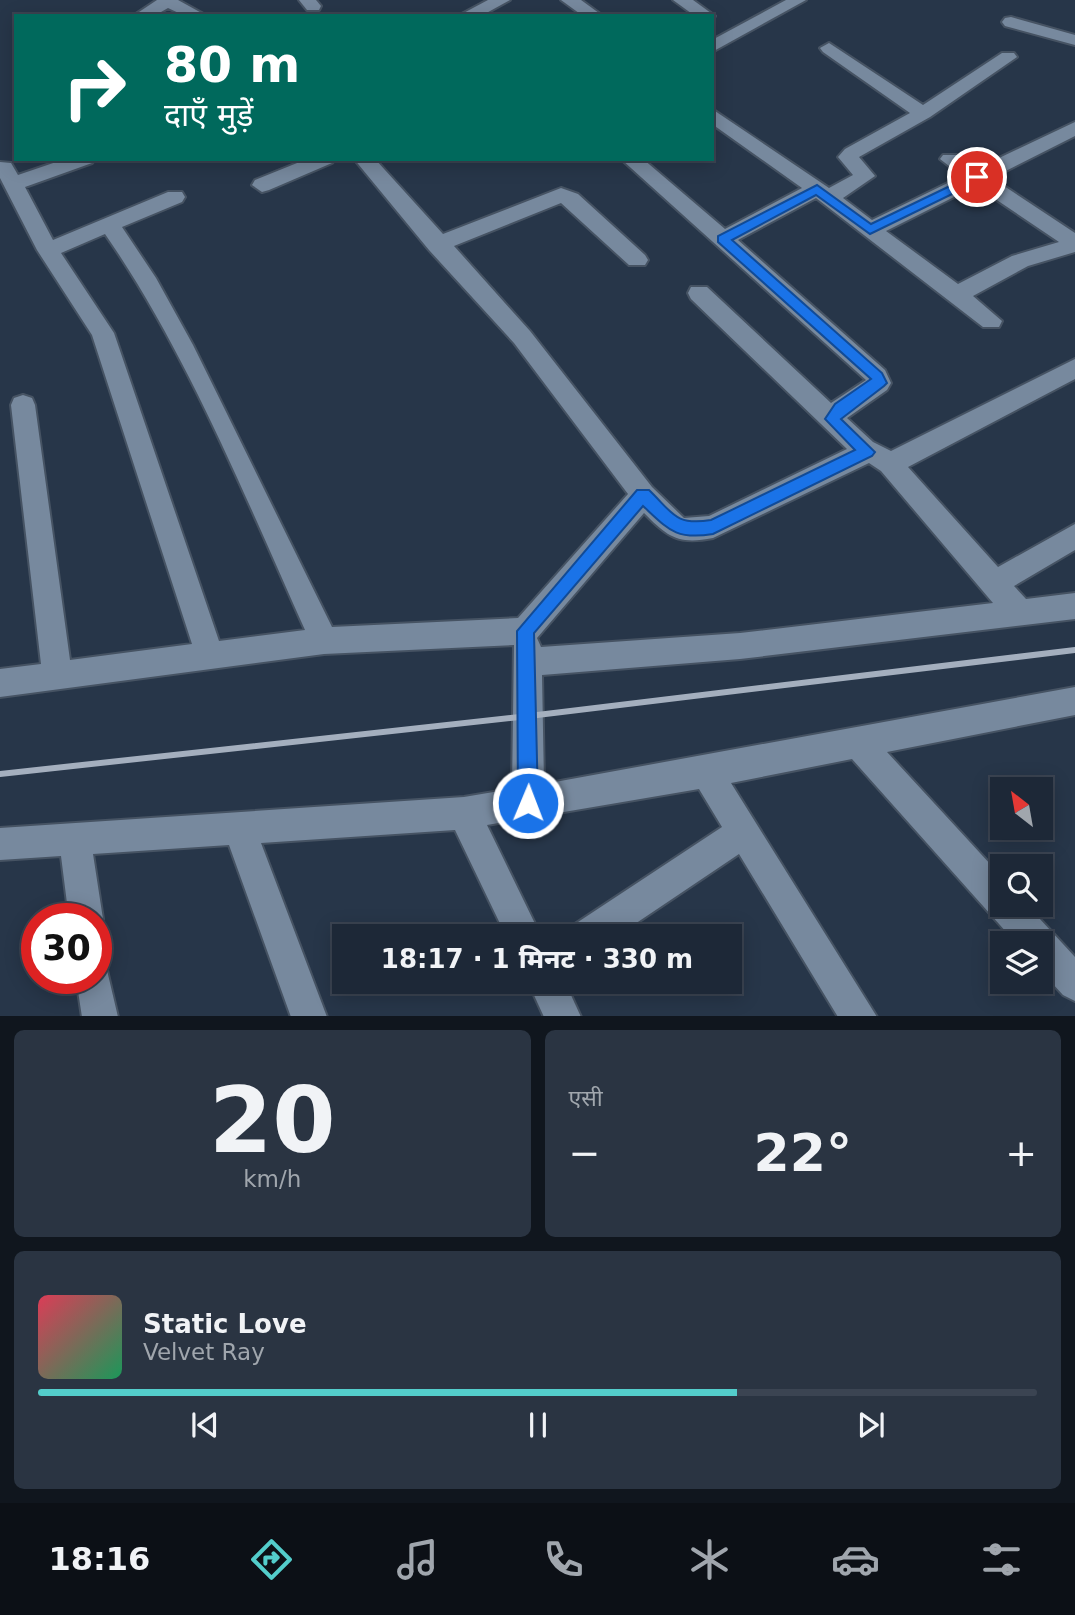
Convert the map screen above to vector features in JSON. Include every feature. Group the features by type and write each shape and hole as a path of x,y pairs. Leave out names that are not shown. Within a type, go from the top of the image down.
{"street":[{"path":"144,14 166,0 195,14"},
{"path":"569,0 592,14"},
{"path":"681,0 704,14"},
{"path":"714,46 798,0"},
{"path":"470,14 495,1"},
{"path":"714,20 737,34"},
{"path":"1012,22 1070,35"},
{"path":"829,48 923,113"},
{"path":"723,239 865,176 849,157 852,153 923,113 1009,58"},
{"path":"714,117 822,194 991,321"},
{"path":"870,230 1075,128"},
{"path":"950,159 1075,244"},
{"path":"76,161 9,175 48,250 103,333 210,656"},
{"path":"262,185 320,161"},
{"path":"366,161 437,245 522,337 643,495 675,526 690,530 713,527 867,452"},
{"path":"633,161 877,376 879,383 841,408 833,419"},
{"path":"437,245 561,195 571,199 637,260"},
{"path":"48,250 176,197"},
{"path":"110,225 134,258 246,469 324,641"},
{"path":"956,295 1020,261 1075,244"},
{"path":"699,293 867,452 879,454 890,464 1019,612"},
{"path":"890,464 1075,368"},
{"path":"23,405 57,675"},
{"path":"528,803 526,631 643,495"},
{"path":"995,584 1075,536"},
{"path":"528,662 740,646 935,625 1075,606"},
{"path":"0,683 324,641 526,631"},
{"path":"0,844 464,813 1072,705"},
{"path":"859,744 990,889"},
{"path":"706,772 858,1016"},
{"path":"464,813 518,924"},
{"path":"240,830 309,1016"},
{"path":"605,924 743,832"},
{"path":"75,839 84,903"},
{"path":"1016,917 1028,931"},
{"path":"1053,958 1075,983"},
{"path":"96,994 100,1016"},
{"path":"552,994 563,1016"}],"railway":[{"path":"0,774 529,716 1075,650"}],"route":[{"path":"528,803 526,631 643,495 675,526 690,530 713,527 867,452 833,419 841,408 879,383 877,376 723,239 817,189 870,230 977,177"}]}
